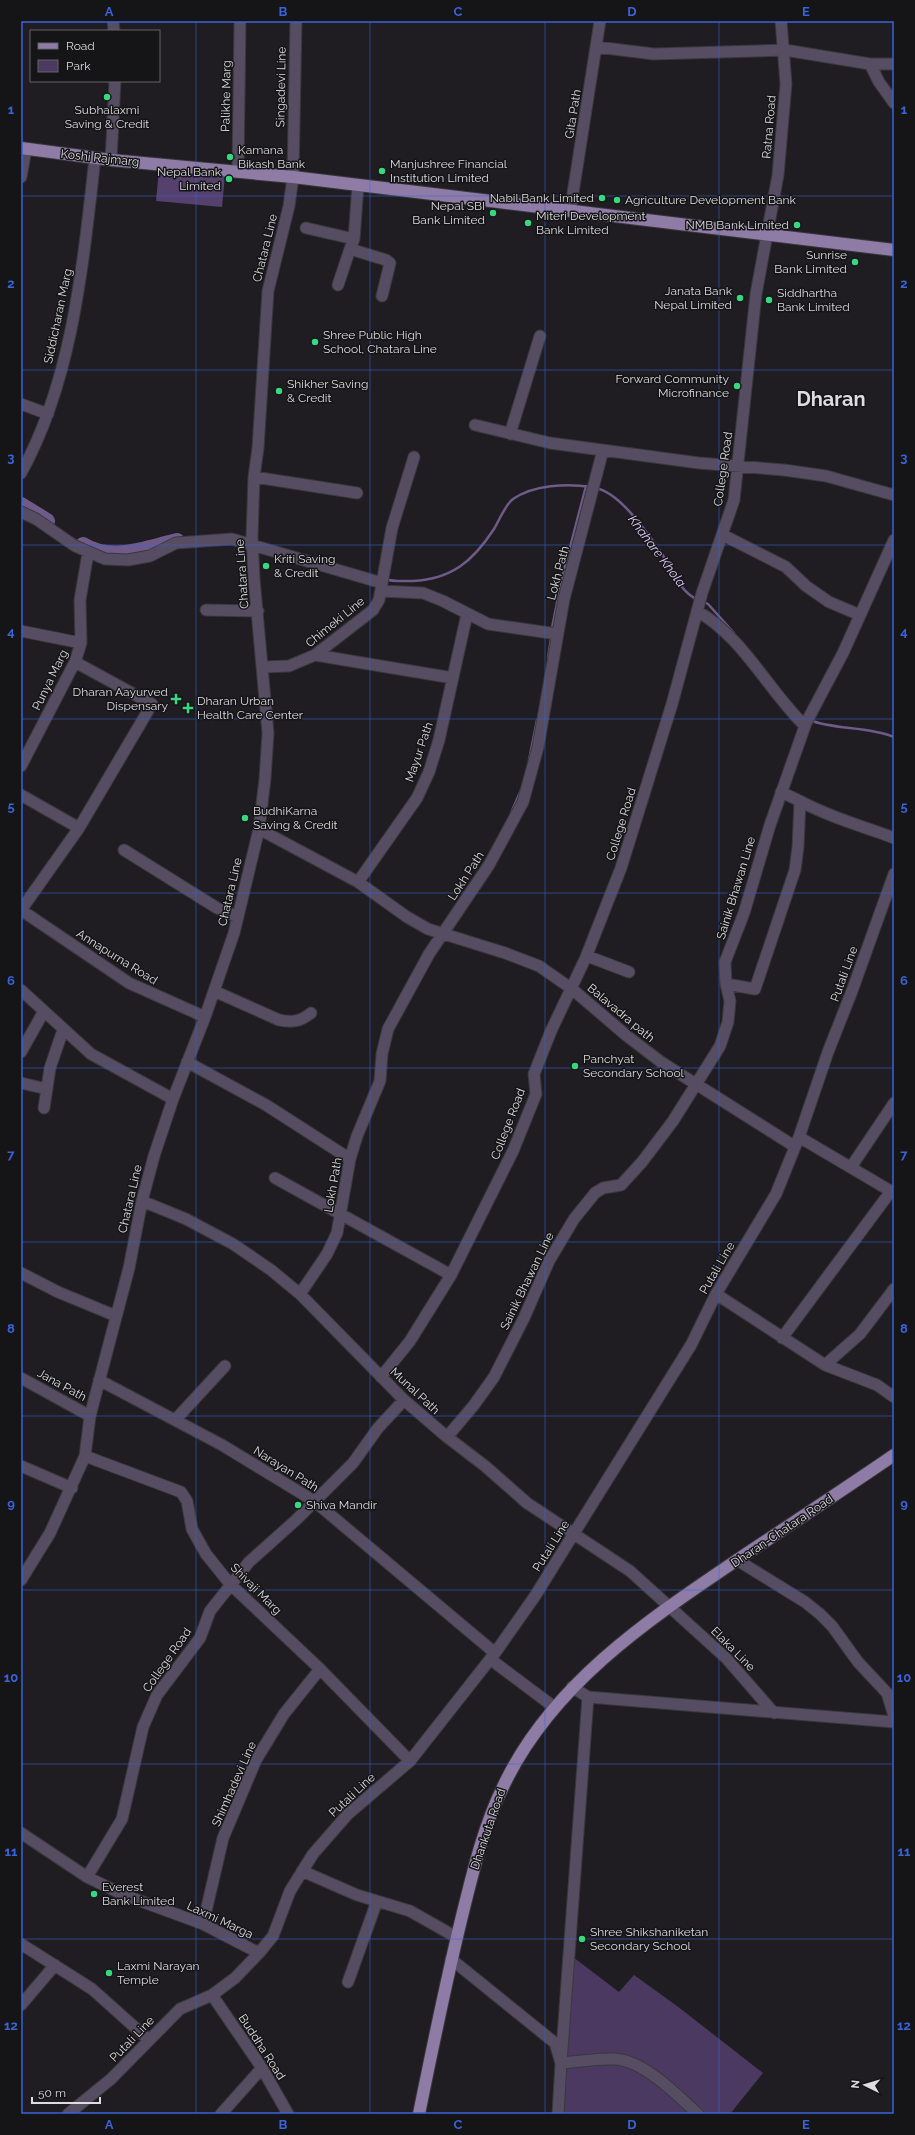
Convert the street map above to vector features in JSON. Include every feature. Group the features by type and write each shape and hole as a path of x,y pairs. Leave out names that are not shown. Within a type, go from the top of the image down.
{"main road":[{"name":"Koshi Rajmarg","path":"24,149 111,160 293,177 570,212 894,250"},
{"name":"Dharan-Chatara Road","path":"670,1607 737,1560 894,1455"},
{"name":"Dhankuta Road","path":"419,2114 456,1937 481,1845 502,1788 527,1744 554,1707 572,1687 611,1652 670,1607"}],"street":[{"name":"Palikhe Marg","path":"238,171 240,21"},
{"name":"Singadevi Line","path":"293,177 296,21"},
{"name":"Gita Path","path":"570,212 600,21"},
{"name":"Ratna Road","path":"766,235 778,168 786,84 785,50 781,21"},
{"path":"597,47 654,54 785,50 870,64 894,64"},
{"path":"870,64 879,82 894,103"},
{"path":"111,160 115,82"},
{"path":"21,176 24,149"},
{"name":"Siddicharan Marg","path":"21,473 36,446 48,414 69,336 83,265 95,158"},
{"name":"Chatara Line","path":"21,1580 50,1533 72,1488 85,1456 90,1416 129,1268 142,1200 173,1099 205,1017 238,917 259,829 265,779 268,733 253,541 254,477 259,440 268,291 289,206 293,177"},
{"path":"338,284 354,239 358,185"},
{"path":"306,228 354,239"},
{"name":"College Road","path":"381,1377 410,1341 451,1275 513,1151 536,1094 534,1074 550,1031 587,956 621,868 672,704 697,609 734,500 739,465 747,371 756,294 766,235"},
{"path":"350,250 386,260 390,263 391,267 382,296"},
{"path":"510,434 540,336"},
{"path":"21,404 48,414"},
{"path":"475,425 550,443 699,463 739,465 826,476 894,495"},
{"name":"Lokh Path","path":"300,1294 327,1254 337,1232 350,1159 357,1136 380,1081 382,1054 388,1029 401,1003 442,935 490,865 523,802 538,747 564,599 603,450"},
{"name":"Chimeki Line","path":"263,667 288,666 315,655 373,610 379,600 392,528 414,457"},
{"path":"254,477 357,493"},
{"path":"21,512 36,519 88,553 105,559 128,560 150,556 176,543 232,539 253,541 443,601 488,624 558,634"},
{"path":"723,535 786,567 806,586 830,602 860,615"},
{"name":"Sainik Bhawan Line","path":"446,1437 474,1405 494,1377 524,1318 549,1261 574,1219 595,1193 603,1188 621,1185 642,1162 673,1121 720,1046 728,1022 730,1001 726,984 725,962 744,913 781,792 808,721 860,615 894,540"},
{"name":"Punya Marg","path":"21,766 75,662 81,643 80,600 88,553"},
{"path":"697,609 714,621 743,649 778,697 808,721"},
{"path":"206,610 258,611"},
{"name":"Mayur Path","path":"358,882 420,792 439,740 467,614"},
{"path":"21,631 81,643"},
{"path":"315,655 453,678"},
{"path":"21,910 80,828 152,704 75,662"},
{"path":"781,792 822,813 853,822 894,838"},
{"path":"21,795 80,828"},
{"path":"726,984 755,989 795,870 798,847 800,801"},
{"name":"Balavadra path","path":"259,829 358,882 407,917 442,935 505,953 539,966 572,989 627,1036 661,1062 696,1085 797,1142 851,1167 893,1192"},
{"path":"124,850 217,908 238,917"},
{"name":"Putali Line","path":"68,2114 111,2079 180,2008 212,1995 235,1978 259,1953 272,1936 290,1891 312,1854 348,1814 410,1762 493,1656 535,1596 691,1345 716,1294 776,1194 797,1142 828,1052 852,991 894,874"},
{"name":"Annapurna Road","path":"21,910 129,982 205,1017"},
{"path":"587,956 629,972"},
{"path":"21,990 91,1054 173,1099"},
{"path":"214,991 279,1020 288,1022 301,1021 311,1013"},
{"path":"21,1052 44,1011"},
{"path":"44,1108 50,1068 63,1030"},
{"path":"187,1062 266,1105 350,1159"},
{"path":"21,1083 47,1089"},
{"path":"851,1167 894,1103"},
{"path":"275,1178 451,1275"},
{"path":"782,1338 893,1192"},
{"name":"Munal Path","path":"142,1200 186,1219 233,1244 271,1270 300,1294 404,1400 446,1437 485,1466 527,1503 630,1571 670,1607"},
{"path":"21,1273 58,1292 116,1316"},
{"path":"824,1365 860,1334 894,1290"},
{"path":"716,1294 824,1365 877,1385 894,1397"},
{"path":"176,1419 225,1366"},
{"name":"Jana Path","path":"21,1378 90,1416"},
{"name":"Narayan Path","path":"99,1380 176,1419 314,1501 554,1707"},
{"name":"College Road","path":"87,1877 122,1819 143,1727 157,1695 200,1638 210,1611 248,1562 353,1463 378,1428 404,1400"},
{"name":"Shivaji Marg","path":"85,1456 181,1492 188,1501 192,1529 206,1554 230,1584 320,1669 410,1762"},
{"path":"21,1466 52,1481 72,1488"},
{"path":"737,1560 805,1602 820,1614 832,1626 858,1662 890,1690 894,1716"},
{"name":"Elaka Line","path":"670,1607 726,1658 774,1713"},
{"name":"Shimhadevi Line","path":"203,1924 223,1838 256,1760 284,1714 320,1669"},
{"path":"572,1687 588,1697 894,1722"},
{"path":"558,2114 588,1697"},
{"name":"Laxmi Marga","path":"21,1833 87,1877 124,1895 203,1924 259,1953"},
{"path":"302,1871 357,1895 410,1911 456,1937"},
{"path":"348,1982 378,1901"},
{"path":"21,1944 92,1989 149,2040"},
{"path":"451,1959 555,2043 561,2063"},
{"path":"21,2004 55,1965"},
{"name":"Buddha Road","path":"212,1995 262,2068 288,2114"},
{"path":"561,2063 615,2059 638,2066 659,2080 698,2114"},
{"path":"222,2114 262,2068"}],"green space":[{"path":"569,1954 619,1992 634,1975 677,2006 763,2073 730,2114 558,2114"}],"shaded area":[{"path":"159,169 225,175 222,207 156,201"}],"waterway":[{"name":"Khahare Khola","path":"385,579 392,581 427,580 439,577 460,566 478,550 494,529 510,502 521,494 550,486 572,485 591,487"},
{"path":"552,628 562,578 586,486"},
{"name":"Khahare Khola","path":"595,488 614,497 633,515 662,554 681,586 686,592 698,600"},
{"name":"Khahare Khola","path":"21,505 47,521"},
{"name":"Khahare Khola","path":"83,545 106,553 118,553 142,550 177,541"},
{"name":"Khahare Khola","path":"702,601 708,604 734,633"},
{"path":"548,658 551,639"},
{"path":"529,760 537,720"},
{"name":"Khahare Khola","path":"810,720 829,725 873,731 894,737"},
{"path":"511,813 521,790"}],"place":[{"name":"Subhalaxmi Saving & Credit","path":"107,97"},
{"name":"Kamana Bikash Bank","path":"230,157"},
{"name":"Manjushree Financial Institution Limited","path":"382,171"},
{"name":"Nepal Bank Limited","path":"229,179"},
{"name":"Nabil Bank Limited","path":"602,198"},
{"name":"Agriculture Development Bank","path":"617,200"},
{"name":"Nepal SBI Bank Limited","path":"493,213"},
{"name":"Miteri Development Bank Limited","path":"528,223"},
{"name":"NMB Bank Limited","path":"797,225"},
{"name":"Sunrise Bank Limited","path":"855,262"},
{"name":"Janata Bank Nepal Limited","path":"740,298"},
{"name":"Siddhartha Bank Limited","path":"769,300"},
{"name":"Shree Public High School, Chatara Line","path":"315,342"},
{"name":"Forward Community Microfinance","path":"737,386"},
{"name":"Shikher Saving & Credit","path":"279,391"},
{"name":"Kriti Saving & Credit","path":"266,566"},
{"name":"Dharan Aayurved Dispensary","path":"176,699"},
{"name":"Dharan Urban Health Care Center","path":"188,708"},
{"name":"BudhiKarna Saving & Credit","path":"245,818"},
{"name":"Panchyat Secondary School","path":"575,1066"},
{"name":"Shiva Mandir","path":"298,1505"},
{"name":"Everest Bank Limited","path":"94,1894"},
{"name":"Shree Shikshaniketan Secondary School","path":"582,1939"},
{"name":"Laxmi Narayan Temple","path":"109,1973"}],"district":[{"name":"Dharan","path":"831,399"}]}
